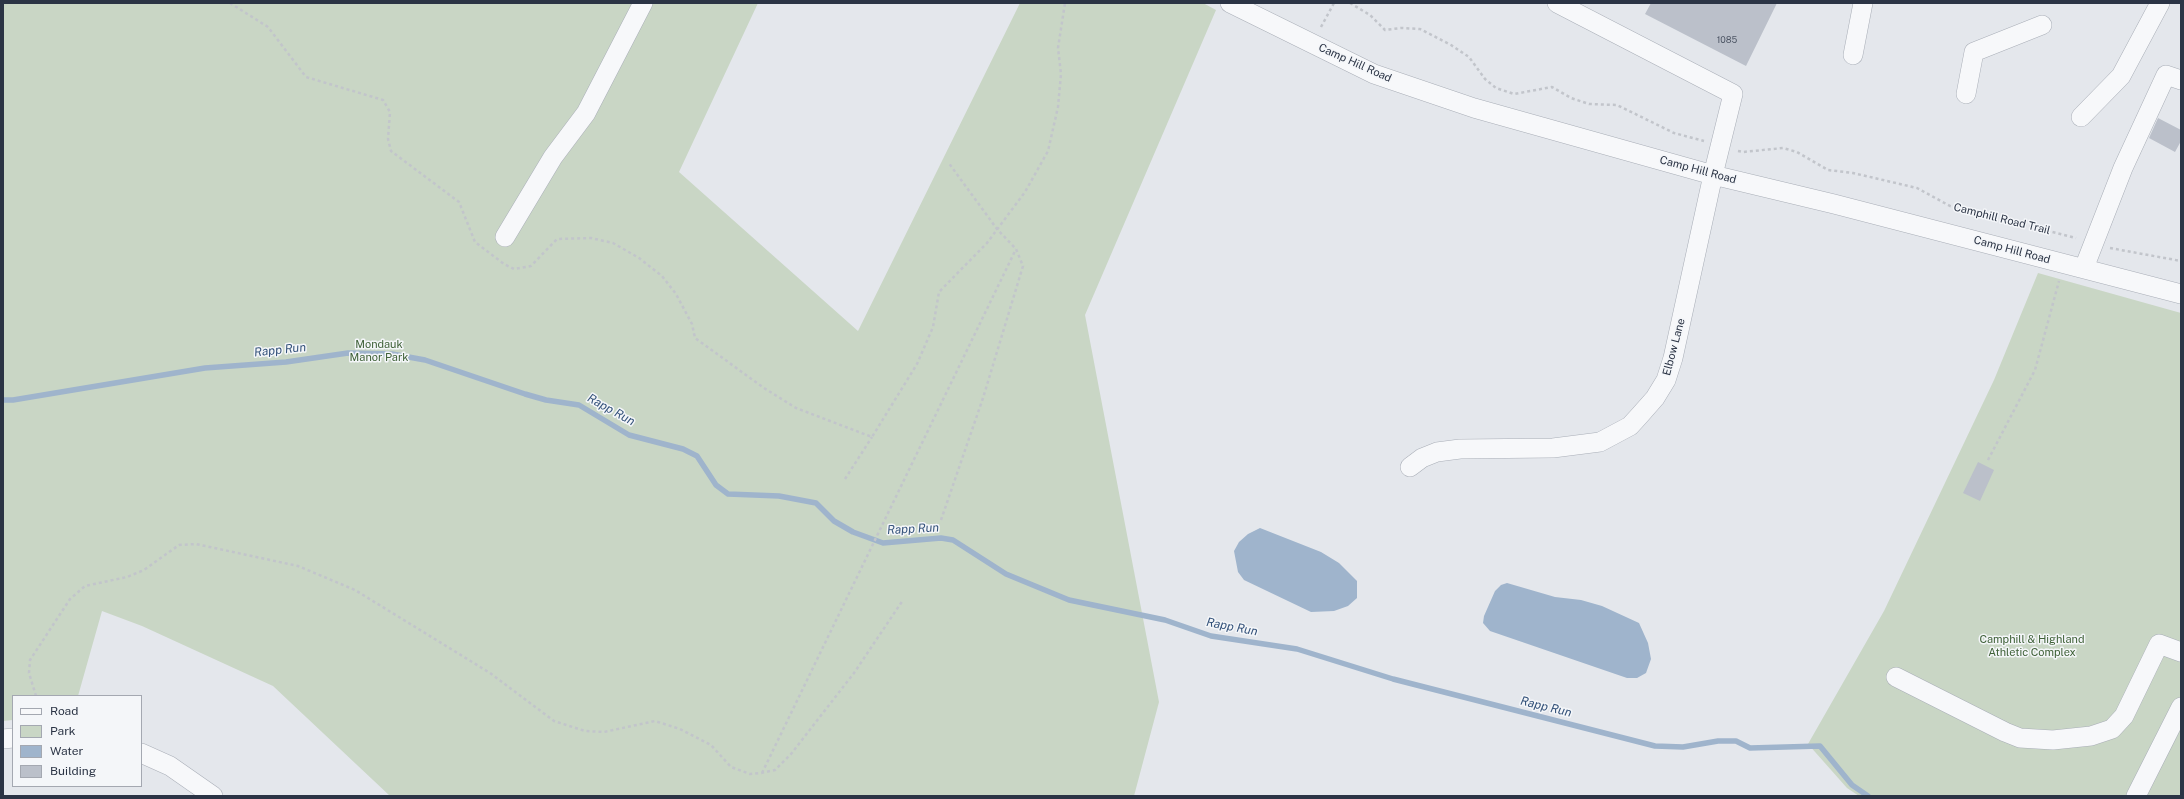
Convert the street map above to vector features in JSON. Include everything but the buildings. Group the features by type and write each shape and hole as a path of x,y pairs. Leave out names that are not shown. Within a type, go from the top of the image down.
{"street":[{"path":"505,237 553,157 586,113 643,3"},
{"name":"Camp Hill Road","path":"1230,3 1374,74 1474,108 1713,175 1834,204 2181,294"},
{"name":"Elbow Lane","path":"1410,467 1422,458 1437,452 1460,449 1553,448 1600,442 1630,426 1655,398 1666,380 1673,358 1713,175 1733,94 1557,3"},
{"path":"1853,55 1864,3"},
{"path":"2081,117 2121,76 2160,3"},
{"path":"1966,94 1974,52 2042,25"},
{"path":"2084,268 2123,168 2166,75 2181,80"},
{"path":"1896,677 2005,732 2020,738 2053,740 2091,736 2112,729 2124,716 2159,644 2181,652"},
{"path":"2136,796 2181,707"},
{"path":"142,753 170,766 213,796"}],"path":[{"path":"230,3 268,27 306,77 383,100 390,112 388,140 391,151 459,202 475,242 504,264 514,269 531,266 557,239 591,238 614,243 639,258 662,276 676,294 692,324 695,338 764,388 796,408 872,437"},
{"path":"845,479 917,364 933,327 939,292 987,243 1025,192 1048,150 1058,107 1061,74 1058,48 1065,3"},
{"path":"1312,44 1334,3"},
{"name":"Camphill Road Trail","path":"1350,3 1370,15 1385,30 1401,28 1420,29 1451,45 1469,57 1485,79 1496,88 1514,94 1552,88 1589,104 1617,105 1674,133 1744,152 1783,148 1797,152 1828,170 1852,173 1917,188 1950,206 2094,243 2181,261"},
{"path":"941,520 1014,300 1023,266 1016,249 997,229 948,162"},
{"path":"761,773 1016,249"},
{"path":"1988,460 2035,370 2063,263"},
{"path":"36,695 30,673 30,660 70,599 85,586 127,577 144,570 179,545 196,544 298,566 355,590 490,673 554,722 585,731 604,732 655,721 680,730 711,745 731,767 750,774 761,773 775,770 791,754 854,673 903,600"}],"green space":[{"name":"Mondauk Manor Park","path":"3,3 758,3 679,172 858,331 1020,3 1203,3 1216,10 1085,315 1159,702 1134,796 390,796 273,686 142,626 102,611 78,695 12,695 12,720 3,721"},
{"name":"Camphill & Highland Athletic Complex","path":"2038,273 2181,313 2181,796 1859,796 1847,788 1808,744 1884,611 1994,380"}],"water":[{"path":"1260,528 1321,552 1339,563 1357,581 1357,598 1348,606 1334,611 1311,612 1244,580 1238,572 1234,551 1239,542 1248,534"},
{"path":"1507,583 1555,597 1581,600 1602,606 1639,623 1648,643 1651,659 1646,673 1637,678 1627,678 1490,631 1483,623 1484,616 1495,591 1501,585"}],"waterway":[{"name":"Rapp Run","path":"3,400 13,400 205,368 286,362 348,353 392,354 425,360 525,394 546,400 579,405 629,435 683,449 697,456 716,485 728,494 779,496 816,503 834,521 853,532 883,543 941,538 953,540 1006,574 1069,600 1165,620 1211,636 1297,649 1393,679 1655,746 1683,747 1718,741 1736,741 1750,748 1820,746 1852,785 1868,796"}]}
